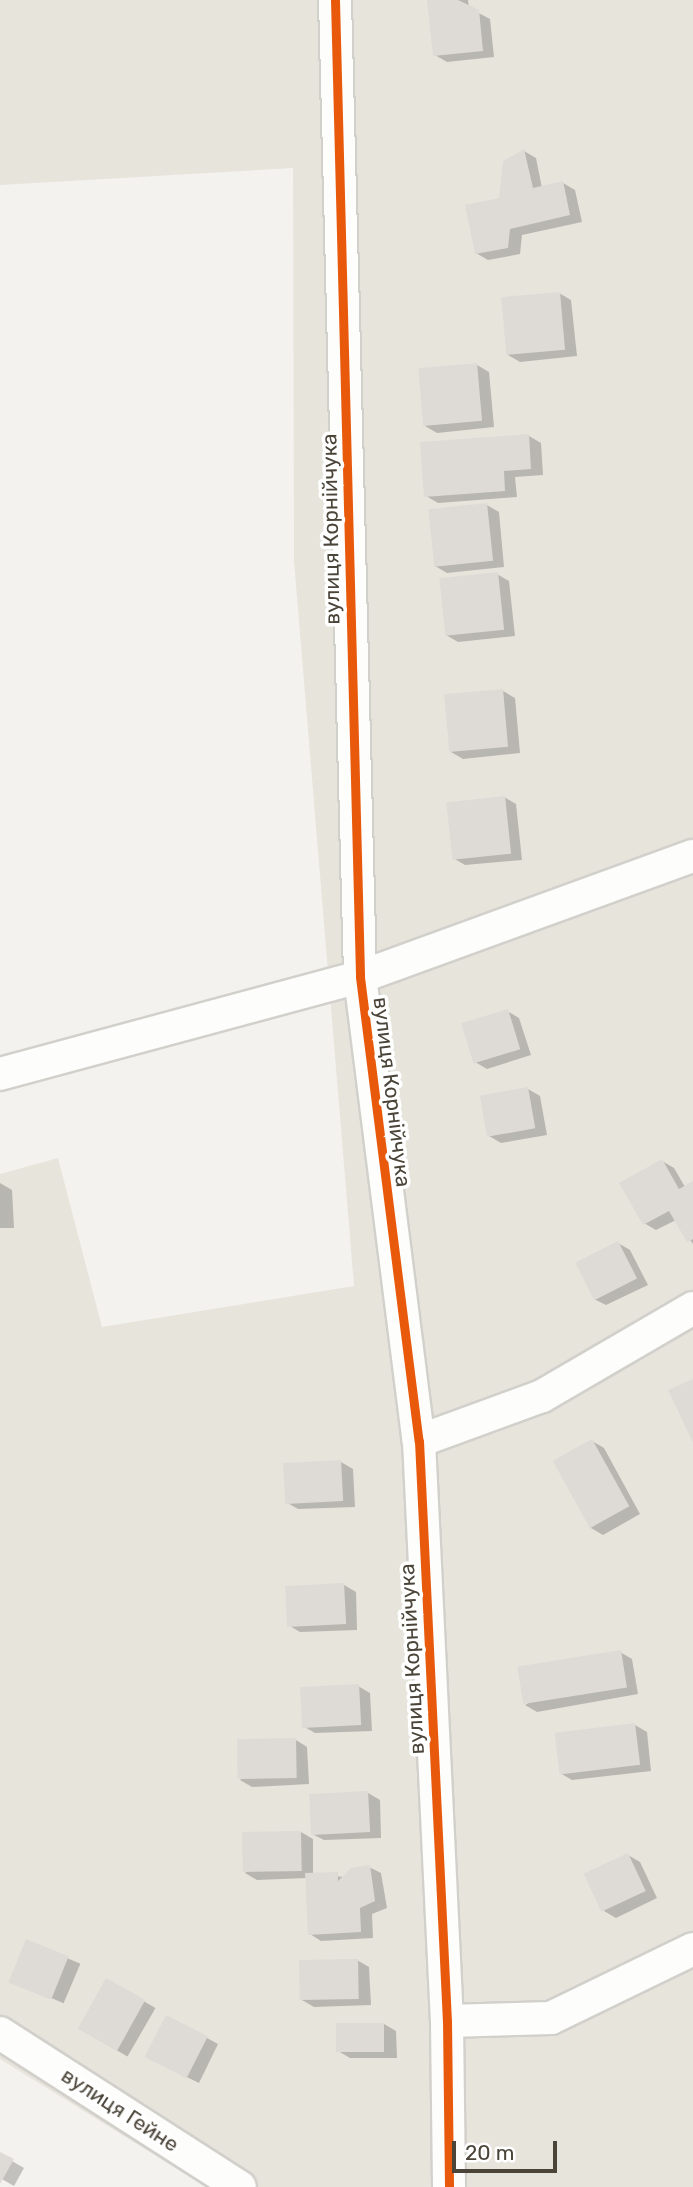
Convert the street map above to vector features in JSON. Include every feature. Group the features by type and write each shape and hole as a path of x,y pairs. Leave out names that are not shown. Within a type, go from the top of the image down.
{"street":[{"name":"вулиця Корнійчука","path":"335,0 359,977 419,1441 447,2021 449,2187"},
{"path":"0,1074 359,977 693,856"},
{"path":"419,1441 541,1396 693,1308"},
{"path":"447,2021 551,2018 693,1949"},
{"name":"вулиця Гейне","path":"0,2033 240,2187"}],"shaded area":[{"path":"0,0 693,0 693,2187 206,2187 0,2059 0,1174 58,1158 102,1327 354,1286 294,561 293,168 0,185"}],"building":[{"path":"427,0 458,0 479,10 483,51 433,56"},
{"path":"524,149 533,188 563,181 570,215 510,229 508,248 475,254 465,205 499,198 503,161"},
{"path":"560,292 565,350 506,355 501,297"},
{"path":"477,363 482,421 423,426 418,368"},
{"path":"529,434 531,469 504,471 505,491 424,497 420,442"},
{"path":"487,503 493,561 434,567 428,509"},
{"path":"498,572 504,630 445,636 439,578"},
{"path":"503,689 508,747 449,752 444,694"},
{"path":"505,796 511,854 452,860 446,802"},
{"path":"508,1009 520,1049 473,1063 461,1023"},
{"path":"528,1087 535,1128 487,1137 480,1096"},
{"path":"662,1159 679,1189 693,1181 693,1239 687,1242 669,1211 643,1225 619,1183"},
{"path":"618,1241 637,1278 594,1300 575,1263"},
{"path":"693,1379 693,1443 668,1390"},
{"path":"592,1439 629,1506 590,1528 553,1461"},
{"path":"341,1460 343,1501 285,1504 283,1463"},
{"path":"344,1583 346,1624 287,1627 285,1586"},
{"path":"621,1650 627,1688 523,1704 517,1666"},
{"path":"359,1684 361,1725 302,1728 300,1687"},
{"path":"635,1723 640,1765 560,1775 555,1733"},
{"path":"296,1738 297,1778 238,1779 237,1739"},
{"path":"368,1791 370,1832 311,1835 309,1794"},
{"path":"301,1831 302,1871 243,1872 242,1832"},
{"path":"628,1853 646,1891 601,1912 584,1874"},
{"path":"370,1865 375,1901 360,1908 361,1932 308,1935 305,1873 338,1872 338,1881 351,1868"},
{"path":"26,1939 69,1956 51,2000 8,1983"},
{"path":"358,1959 359,1999 300,2000 299,1960"},
{"path":"106,1978 145,2000 117,2051 78,2029"},
{"path":"166,2015 208,2036 187,2078 145,2057"},
{"path":"336,2023 384,2023 384,2052 336,2052"},
{"path":"0,2152 14,2159 0,2184"}],"cycle path":[{"path":"335,0 360,977 419,1441 447,2021 449,2187"}]}
